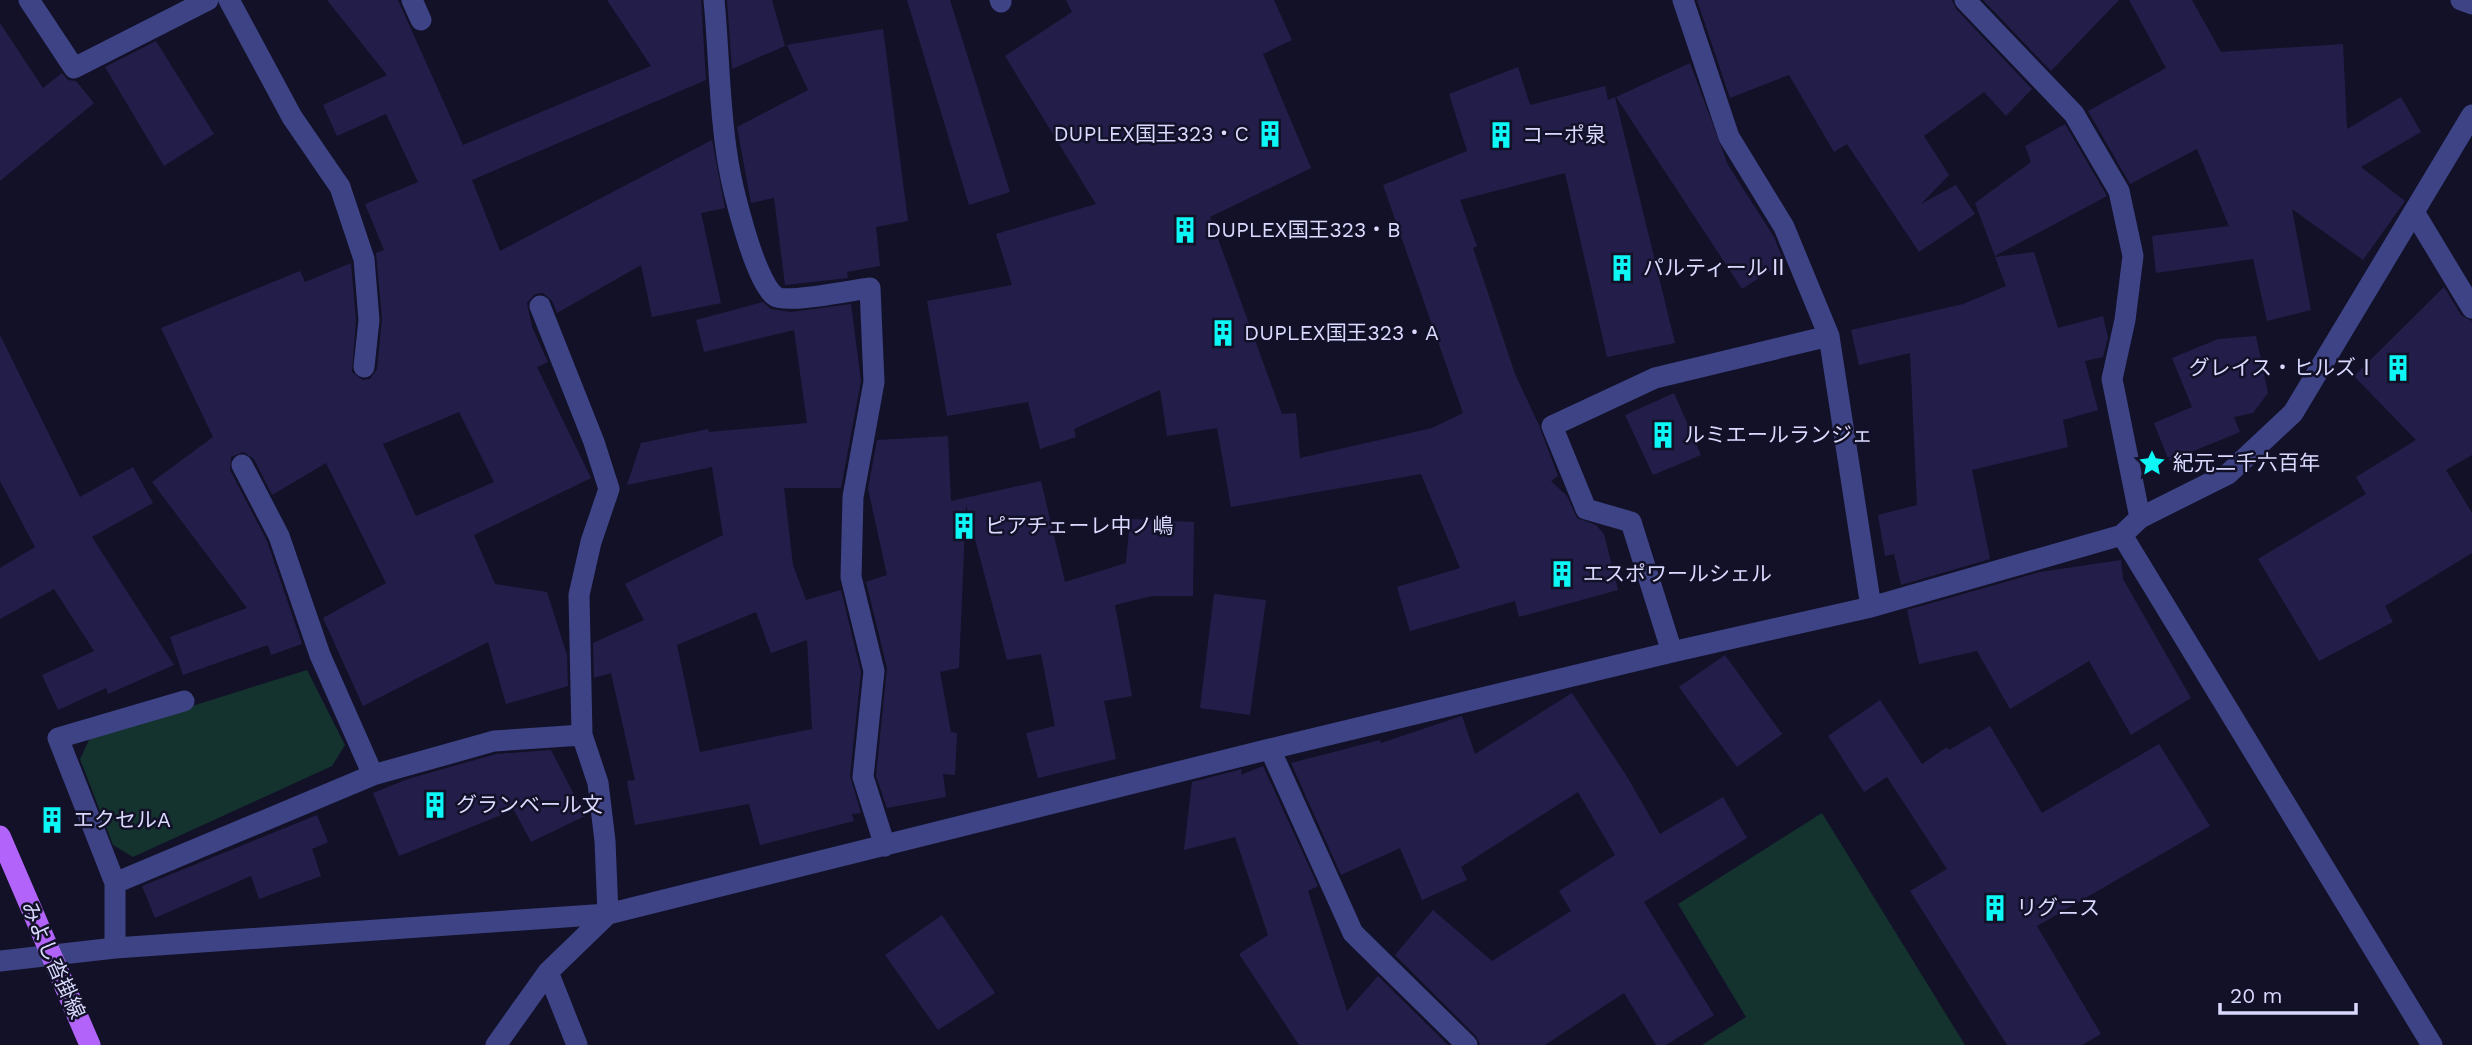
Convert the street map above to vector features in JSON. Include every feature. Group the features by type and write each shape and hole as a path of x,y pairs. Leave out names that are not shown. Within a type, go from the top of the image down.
{"main road":[{"name":"みよし沓掛線","path":"0,836 90,1045"}],"street":[{"path":"29,0 74,68 208,0"},
{"path":"229,0 292,117 340,187 364,259 369,320 364,367"},
{"path":"412,0 421,20"},
{"path":"714,0 727,156 757,272 775,297 793,301 823,293 870,288 874,382 853,496 851,576 874,671 863,777 885,846"},
{"path":"1683,0 1729,136 1784,227 1829,336 1871,607"},
{"path":"1965,0 2074,114 2119,191 2133,256 2125,320 2112,379 2140,518"},
{"path":"2461,0 2472,4"},
{"path":"0,961 49,953 608,914 1270,749 1871,607 2122,535 2140,518 2228,474 2293,413 2472,115"},
{"path":"2414,212 2472,308"},
{"path":"496,1045 548,972 608,914 605,841 598,783 582,735 579,595 591,542 609,489 594,442 540,306"},
{"path":"1672,652 1631,523 1586,509 1552,426 1655,378 1829,336"},
{"path":"242,466 279,536 320,655 373,775"},
{"path":"2122,535 2432,1045"},
{"path":"115,948 115,883 58,738 184,701"},
{"path":"115,883 373,775 494,741 582,735"},
{"path":"1270,749 1353,933 1467,1045"},
{"path":"548,972 577,1045"}],"green space":[{"path":"307,670 345,745 332,766 133,857 113,845 80,759 90,738"},
{"path":"1822,813 1965,1045 1702,1045 1746,1017 1678,904"}],"building":[{"path":"327,0 398,0 463,145 651,66 607,0 701,0 706,80 472,180 500,251 712,140 725,208 701,213 721,303 652,317 641,265 557,313 552,301 543,293 535,294 527,303 532,327 548,362 537,367 591,478 474,535 495,584 547,592 567,655 568,686 506,704 488,642 363,706 323,618 386,583 326,463 272,495 254,459 243,452 231,457 230,470 267,541 302,644 271,655 268,645 183,675 170,637 247,608 152,482 213,437 161,328 300,271 305,282 351,263 356,320 352,372 363,380 370,379 377,369 382,319 376,253 384,250 365,204 418,182 386,114 337,136 323,105 387,75","holes":["459,412 494,482 416,516 383,444"]},
{"path":"727,0 772,0 785,46 732,69"},
{"path":"907,0 950,0 1010,192 969,205"},
{"path":"1066,0 1274,0 1292,40 1263,54 1311,168 1210,217 1282,414 1296,413 1300,458 1432,428 1463,413 1383,185 1467,151 1449,94 1518,67 1530,105 1605,86 1608,100 1615,97 1675,343 1607,357 1565,173 1460,200 1477,246 1473,248 1515,374 1539,425 1558,476 1551,481 1567,496 1577,518 1596,525 1604,534 1618,590 1519,617 1515,601 1410,631 1397,587 1460,568 1421,474 1231,507 1217,428 1167,436 1160,390 1074,429 1076,437 1040,449 1028,402 947,416 927,301 1012,285 996,234 1096,204 1005,56 1072,12"},
{"path":"1697,0 1952,0 1956,9 2032,89 2006,116 1984,92 1924,136 1949,175 1921,204 1956,185 1975,214 1919,252 1847,144 1834,152 1789,75 1730,98"},
{"path":"1983,0 2119,0 2051,71"},
{"path":"2129,0 2192,0 2221,52 2343,44 2347,129 2401,97 2421,132 2361,167 2405,201 2363,260 2292,209 2311,310 2267,321 2253,259 2156,273 2152,236 2229,226 2197,149 2130,184 2088,111 2166,68"},
{"path":"0,23 43,88 62,73 68,80 76,81 94,103 0,181"},
{"path":"883,29 908,221 876,227 880,266 847,272 848,278 785,285 774,198 751,203 737,127 808,90 787,45"},
{"path":"156,41 214,134 164,166 105,67"},
{"path":"1690,63 1728,165 1774,237 1784,262 1742,289 1616,97"},
{"path":"2065,124 2107,196 1995,256 1975,203 2031,162 2025,146"},
{"path":"2034,252 2058,328 2103,316 2108,338 2103,357 2085,361 2098,410 2063,420 2068,447 1972,470 1990,559 1901,585 1894,554 1885,556 1878,515 1917,505 1910,353 1859,365 1851,330 1963,304 2006,286 1995,257"},
{"path":"2444,287 2461,315 2472,321 2472,455 2446,470 2472,513 2472,553 2385,606 2393,622 2319,661 2258,559 2366,494 2356,477 2416,440 2354,376"},
{"path":"763,302 771,309 791,312 851,304 861,381 841,488 784,488 793,565 806,600 841,590 861,672 850,776 861,813 852,814 854,821 760,845 749,804 635,825 627,781 635,780 611,673 594,678 593,643 644,620 625,584 723,535 712,467 627,485 641,443 708,429 709,432 807,423 794,330 704,352 696,320","holes":["756,612 771,653 807,640 812,729 700,752 677,645"]},
{"path":"0,335 80,497 133,467 153,503 92,537 174,665 108,694 106,688 58,710 42,675 94,651 54,589 0,619 0,568 35,547 0,481"},
{"path":"2256,336 2268,393 2253,413 2234,417 2240,432 2169,461 2154,423 2192,407 2172,358 2218,339"},
{"name":"ルミエールランジェ","path":"1674,393 1701,455 1653,475 1625,415"},
{"path":"948,436 951,501 1041,481 1065,582 1126,563 1130,519 1194,522 1193,596 1152,596 1115,605 1132,696 1104,701 1116,759 1038,778 1026,733 1055,726 1041,654 1007,660 966,505 959,668 940,672 951,732 957,733 955,775 943,774 946,797 887,808 876,776 887,668 866,582 887,575 868,489 877,440"},
{"path":"2121,560 2123,579 2191,698 2131,735 2089,661 2010,709 1977,651 1919,664 1907,610 2040,572"},
{"path":"1214,594 1266,600 1250,715 1200,708"},
{"path":"1725,655 1782,734 1737,767 1679,687"},
{"path":"1572,693 1626,775 1660,834 1723,797 1747,838 1644,902 1714,1015 1666,1045 1656,1045 1624,993 1545,1045 1480,1045 1476,1036 1395,955 1433,910 1492,961 1571,911 1559,891 1615,855 1578,792 1461,867 1467,880 1422,900 1400,848 1341,875 1291,763 1380,740 1381,743 1462,716 1475,754"},
{"name":"リグニス","path":"1880,700 1922,764 1947,747 1949,750 1990,726 2042,813 2159,744 2210,826 2037,926 2101,1034 2082,1045 2007,1045 1910,891 1947,869 1887,777 1864,792 1828,736"},
{"path":"551,750 585,816 531,842 514,810 399,856 373,793 408,779 496,754"},
{"path":"1263,766 1318,886 1308,891 1347,1011 1378,976 1448,1045 1299,1045 1239,954 1268,935 1235,837 1184,850 1192,782 1242,769 1241,775"},
{"path":"317,815 328,842 312,849 321,876 259,899 251,876 155,918 142,886"},
{"path":"942,915 995,993 938,1030 885,955"}],"place":[{"name":"DUPLEX国王323・C","path":"1270,134"},
{"name":"コーポ泉","path":"1501,135"},
{"name":"DUPLEX国王323・B","path":"1185,230"},
{"name":"パルティールⅡ","path":"1622,268"},
{"name":"DUPLEX国王323・A","path":"1223,333"},
{"name":"グレイス・ヒルズⅠ","path":"2398,368"},
{"name":"ルミエールランジェ","path":"1663,435"},
{"name":"紀元二千六百年","path":"2152,463"},
{"name":"ピアチェーレ中ノ嶋","path":"964,526"},
{"name":"エスポワールシェル","path":"1562,574"},
{"name":"グランベール文","path":"435,805"},
{"name":"エクセルA","path":"52,820"},
{"name":"リグニス","path":"1995,908"}]}
